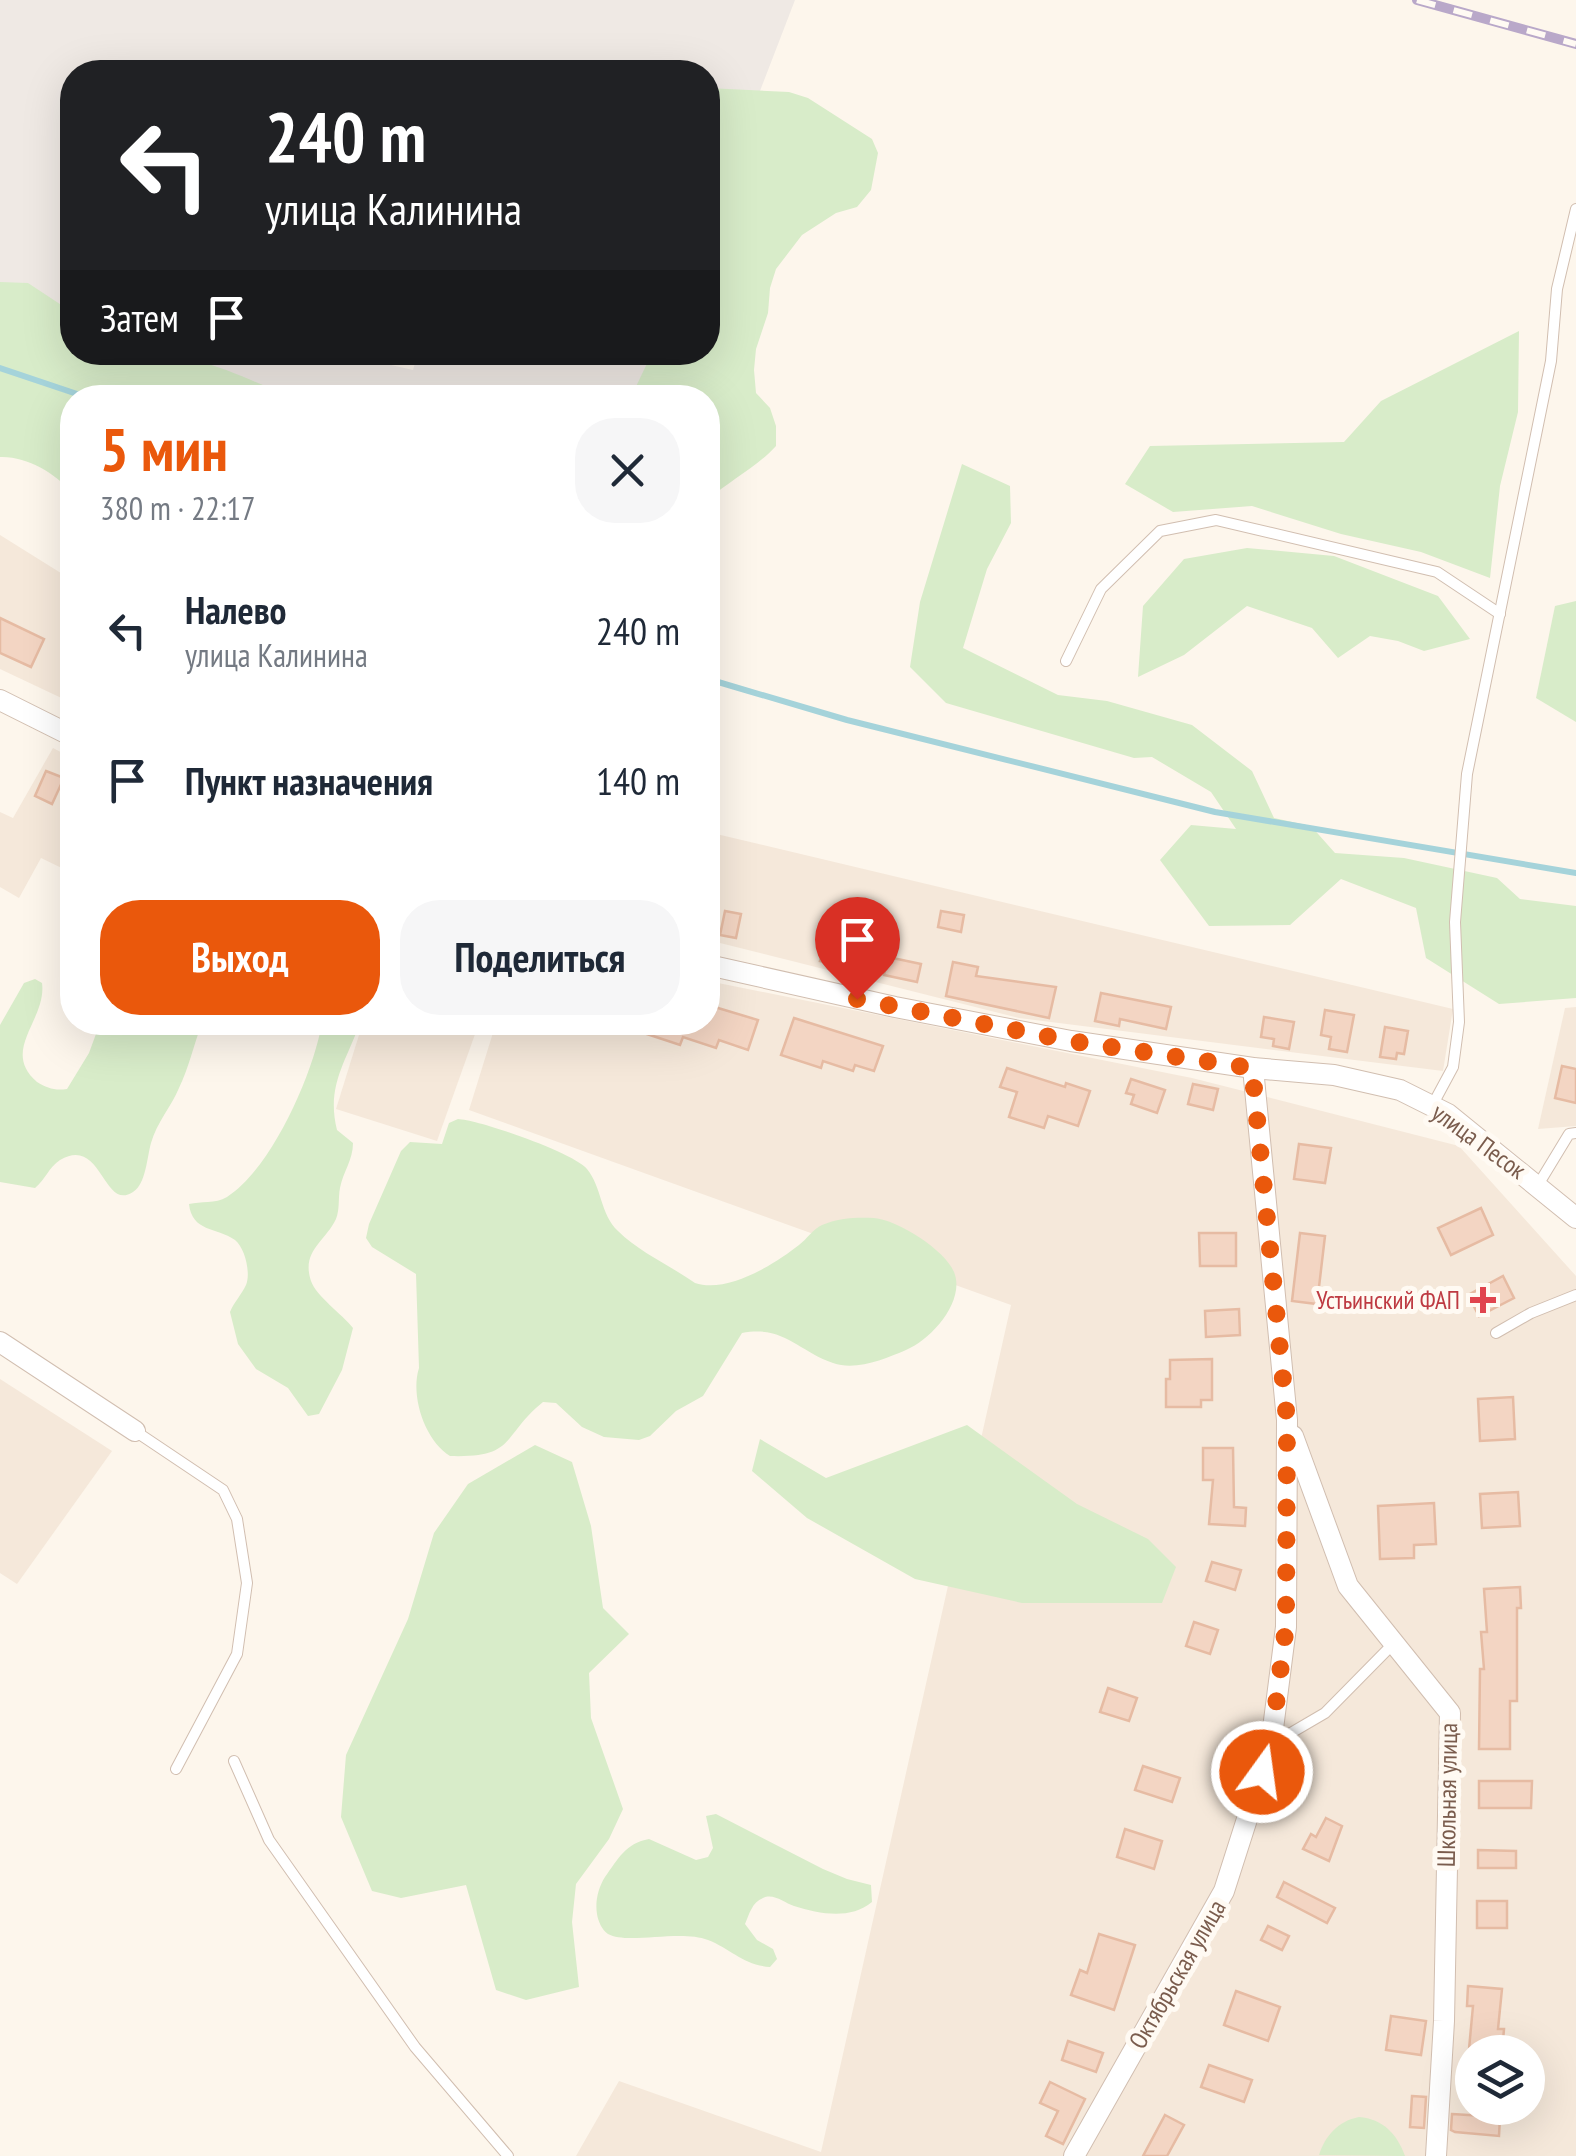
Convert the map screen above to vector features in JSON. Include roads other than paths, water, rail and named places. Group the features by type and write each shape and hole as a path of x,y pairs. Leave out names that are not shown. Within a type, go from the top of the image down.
{"street":[{"path":"0,700 60,730"},
{"name":"улица Песок","path":"720,968 1071,1041 1252,1068 1334,1075 1400,1090 1448,1114 1576,1218"},
{"name":"Октябрьская улица","path":"1074,2156 1224,1891 1271,1744 1286,1626 1287,1420 1252,1068"},
{"path":"0,1342 135,1432"},
{"name":"Школьная улица","path":"1287,1420 1348,1586 1450,1712 1444,2020 1436,2156"}],"lane":[{"path":"1432,1106 1452,1067 1459,1022 1455,922 1467,774 1551,361 1557,289 1576,209"},
{"path":"1066,661 1101,589 1160,531 1216,520 1437,572 1500,614"},
{"path":"1538,1185 1569,1134 1576,1134"},
{"path":"1496,1333 1531,1312 1576,1294"},
{"path":"135,1432 223,1490 237,1519 247,1584 237,1654 176,1768"},
{"path":"1271,1744 1325,1713 1393,1644"},
{"path":"234,1761 269,1840 416,2047 508,2156"}],"waterway":[{"path":"0,368 60,388"},
{"path":"720,683 847,720 1215,812 1576,873"}],"railway":[{"path":"1417,0 1576,44"}],"place":[{"name":"Устьинский ФАП","path":"1483,1300"}]}
